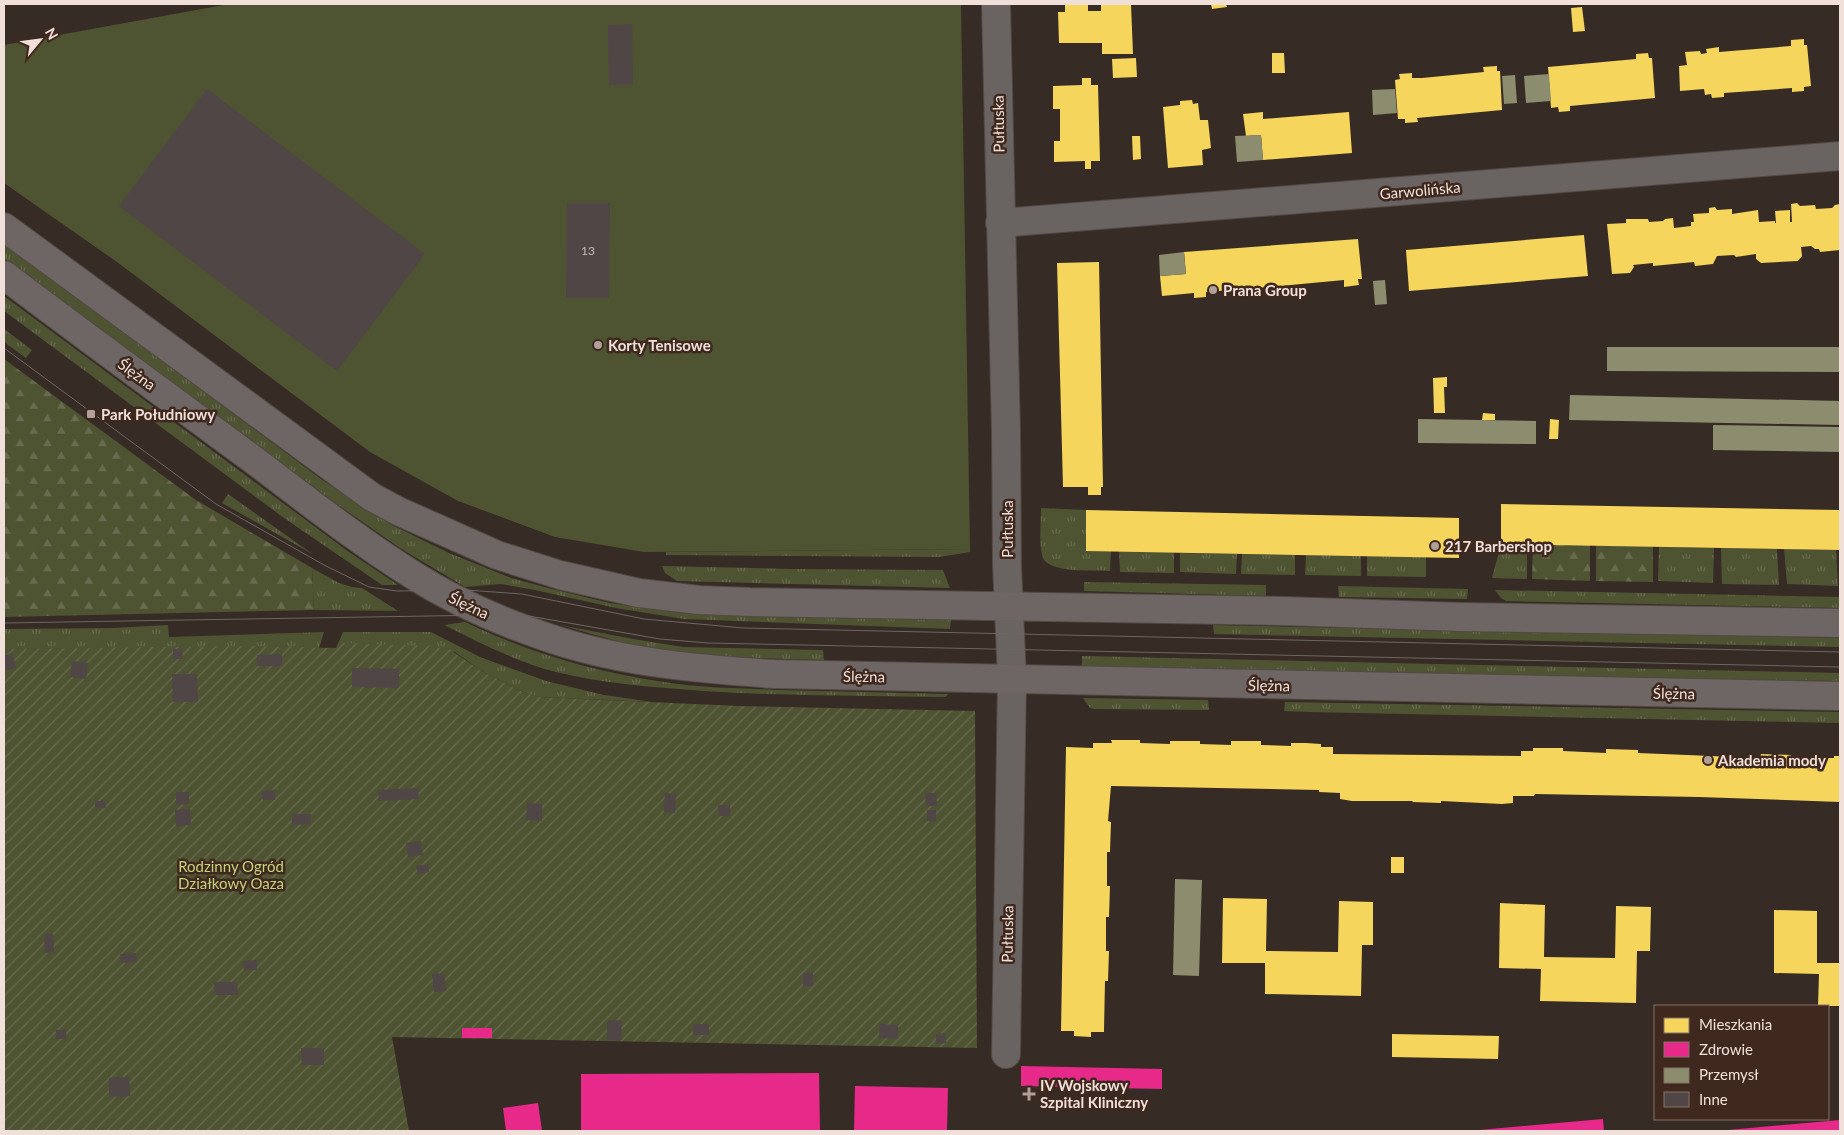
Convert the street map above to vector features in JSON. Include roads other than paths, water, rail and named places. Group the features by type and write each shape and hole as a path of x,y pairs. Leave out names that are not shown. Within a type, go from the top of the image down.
{"main road":[{"path":"4,227 372,497 398,512 498,555 560,575 639,593 699,600 1009,607 1284,610 1461,617 1840,623"},
{"name":"Ślężna","path":"4,275 377,551 414,576 489,615 555,640 590,650 669,666 774,674 1840,696"}],"street":[{"name":"Pułtuska","path":"996,4 1012,679 1006,1054"},
{"name":"Garwolińska","path":"1000,223 1840,156"}],"tram line":[{"path":"4,348 216,504 324,565 369,587 397,591 466,590 522,594 644,619 743,628 1840,652"},
{"path":"4,623 489,615 529,616 660,639 708,643 1840,667"}],"place":[{"name":"Prana Group","path":"1213,290"},
{"name":"Korty Tenisowe","path":"598,345"},
{"name":"Park Południowy","path":"91,414"},
{"name":"217 Barbershop","path":"1435,546"},
{"name":"Akademia mody","path":"1708,760"},
{"name":"IV Wojskowy Szpital Kliniczny","path":"1029,1094"}],"park label":[{"name":"Rodzinny Ogród Działkowy Oaza","path":"231,874"}]}
